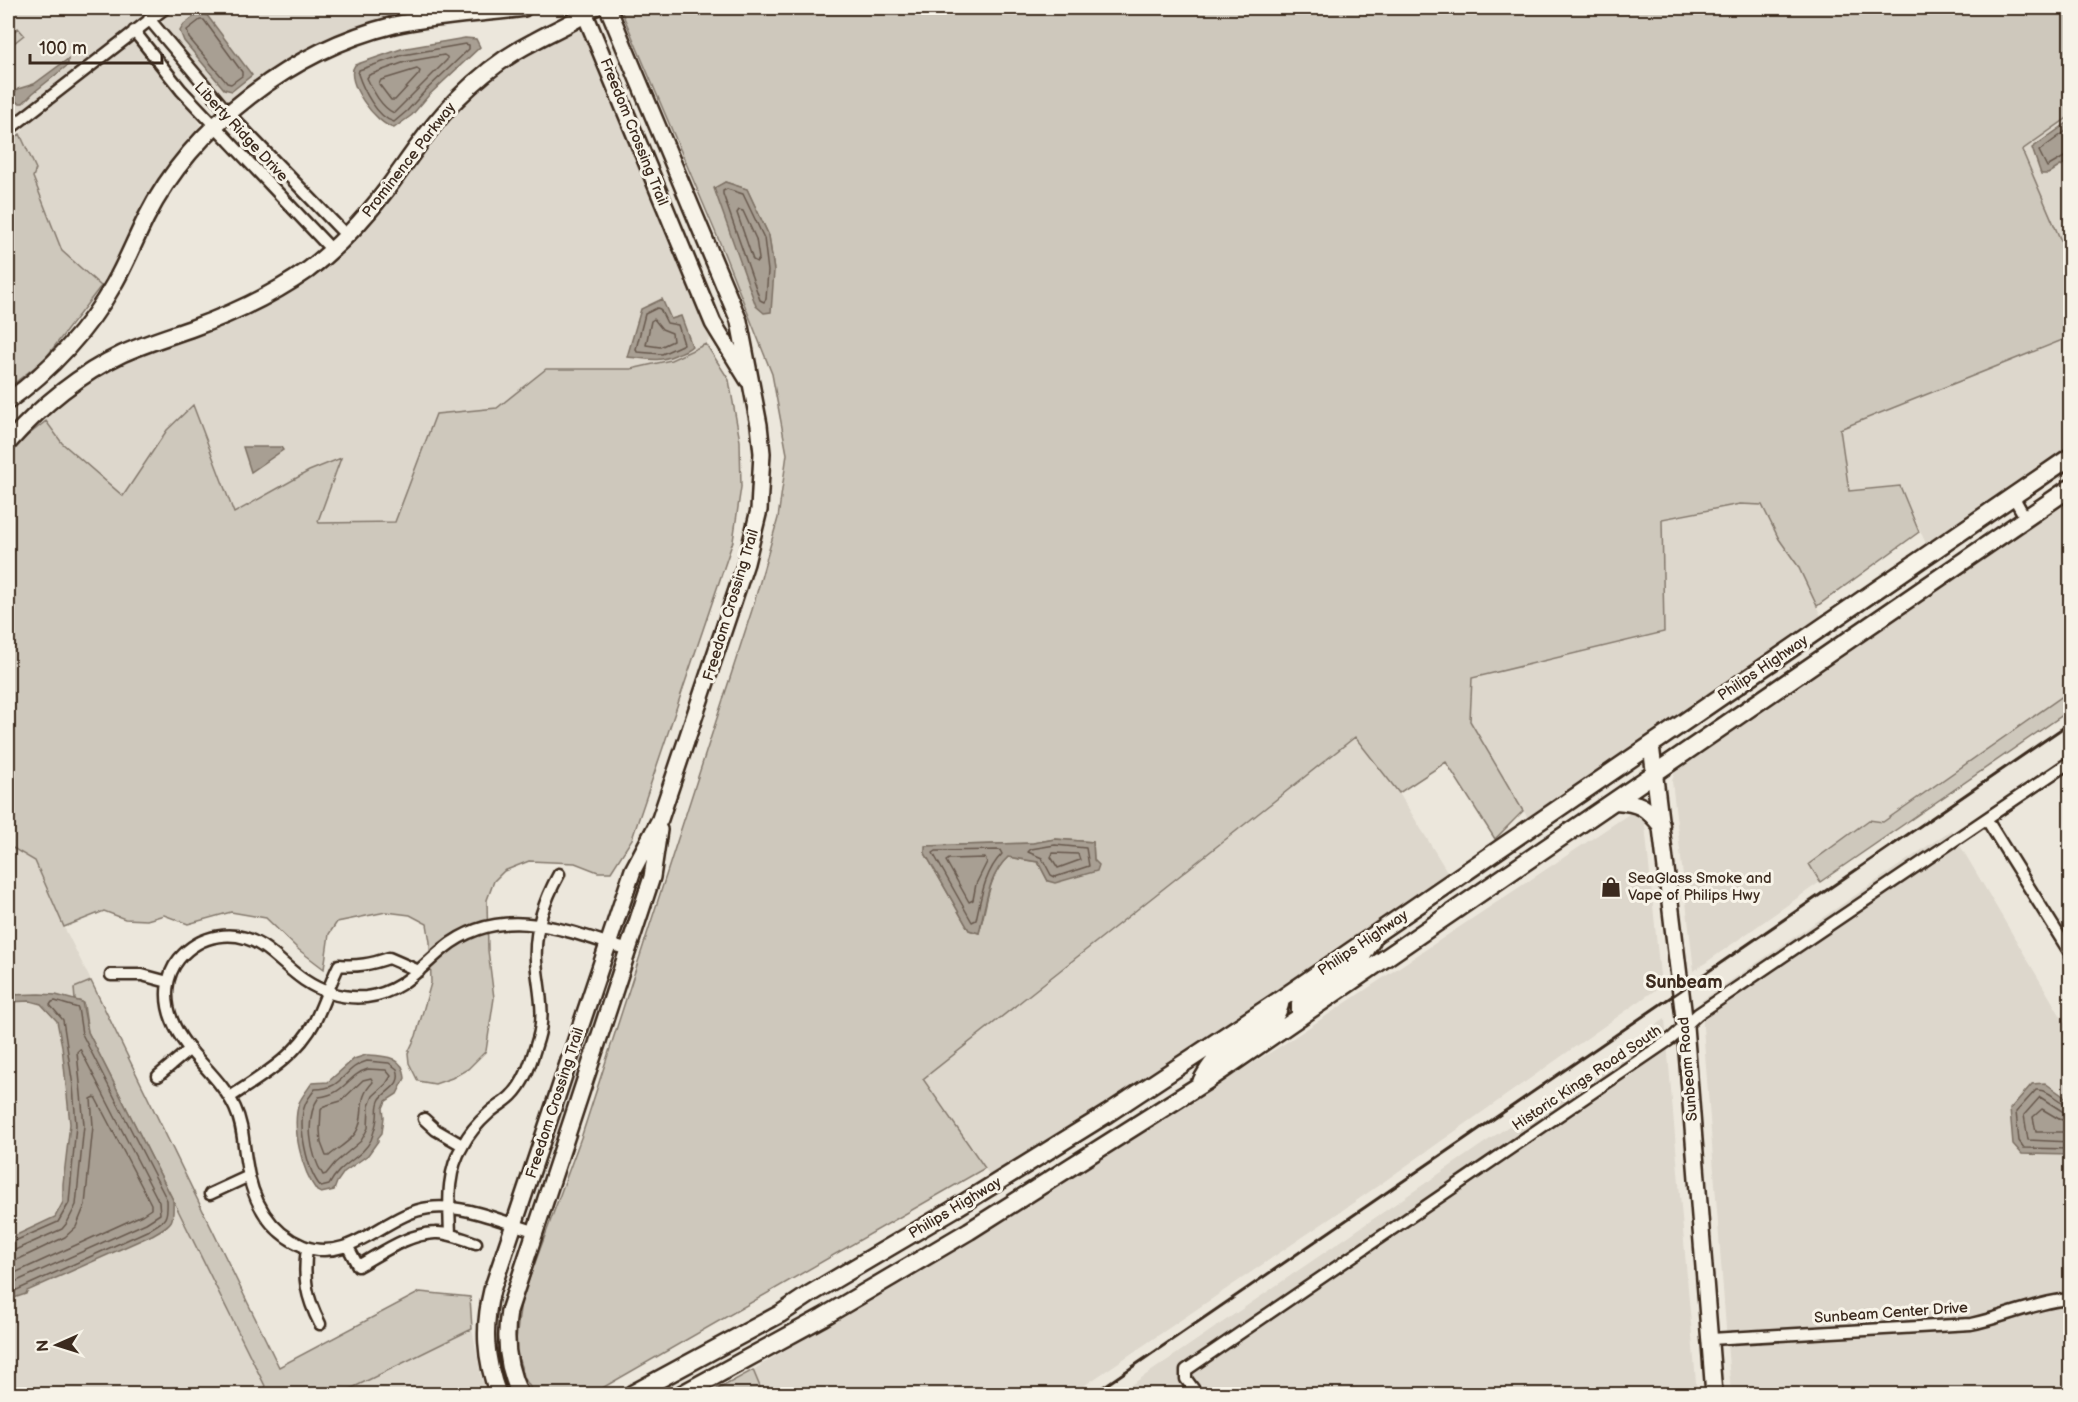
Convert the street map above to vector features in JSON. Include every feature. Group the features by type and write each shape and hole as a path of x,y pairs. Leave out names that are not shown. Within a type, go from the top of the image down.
{"main road":[{"name":"Philips Highway","path":"632,1395 780,1314 1027,1164 1281,999 2070,457"},
{"name":"Philips Highway","path":"682,1395 833,1311 1041,1186 1198,1086 2070,488"},
{"path":"1616,801 1641,805 1649,810 1661,825"},
{"path":"1300,1017 1300,1004 1306,995 1361,958 1376,934"},
{"path":"1198,1086 1214,1062 1269,1026 1280,1008 1281,999"},
{"path":"1027,1164 1041,1186"},
{"path":"738,1363 741,1347 768,1329 780,1314"}],"street":[{"path":"8,130 165,8"},
{"path":"8,401 38,377 84,327 113,286 146,217 190,154 229,114 270,81 295,65 351,38 394,25 422,19 524,8"},
{"name":"Prominence Parkway","path":"8,443 33,417 71,384 98,367 157,340 248,306 308,270 373,207 438,119 466,90 520,49 584,11 600,8"},
{"name":"Freedom Crossing Trail","path":"498,1395 487,1357 485,1330 488,1305 633,870 660,819 681,759 746,563 759,510 761,480 759,425 739,321 608,8"},
{"name":"Freedom Crossing Trail","path":"584,11 713,323 751,385"},
{"name":"Liberty Ridge Drive","path":"149,19 229,114 346,235"},
{"name":"Liberty Ridge Drive","path":"134,31 181,90 331,249"},
{"path":"2013,496 2026,519"},
{"name":"Sunbeam Road","path":"1651,745 1684,1026 1714,1395"},
{"name":"Historic Kings Road South","path":"1197,1395 1186,1379 1186,1370 1672,1038 1698,1014 2070,762"},
{"name":"Freedom Crossing Trail","path":"520,1395 513,1380 507,1355 509,1311 652,877 660,819"},
{"path":"1987,820 2070,953"},
{"path":"450,1234 449,1192 452,1174 462,1145 475,1127 510,1097 519,1086 536,1045 542,1017 536,958 539,924 549,891 559,874"},
{"path":"534,1231 459,1209 432,1207 407,1214 348,1247 307,1248 286,1237 264,1216 257,1201 249,1176 243,1132 230,1098 190,1049 173,1023 167,998 168,982 177,962 186,951 206,939 220,935 252,940 305,981 327,993 349,997 365,997 397,988 444,948 486,926 539,924 553,926 628,950"},
{"path":"230,1098 289,1056 314,1022 339,965 353,967 389,958 419,971"},
{"path":"111,975 142,975 168,982"},
{"path":"158,1076 190,1049"},
{"path":"424,1119 436,1130 462,1145"},
{"path":"210,1194 249,1176"},
{"path":"348,1247 358,1266 419,1235 450,1234 476,1243"},
{"path":"307,1248 304,1265 306,1288 310,1306 320,1324"},
{"name":"Sunbeam Center Drive","path":"1711,1339 1971,1324 1992,1320 2039,1304 2070,1299"},
{"path":"487,1357 507,1355"}],"shaded area":[{"path":"8,8 155,8 8,122"},
{"path":"172,8 473,8 381,23 233,101 220,96 164,28 163,17"},
{"path":"620,8 2070,8 2070,116 2022,150 2070,262 2070,337 1840,429 1849,491 1900,486 1919,532 1817,606 1798,566 1779,539 1762,505 1740,504 1662,519 1664,632 1472,678 1470,721 1523,811 1495,839 1446,762 1399,793 1355,737 923,1079 985,1168 592,1394 534,1394 525,1379 515,1348 521,1301 582,1135 752,610 778,518 787,454 772,374 720,243","holes":["725,182 747,189 769,236 774,271 715,189","1055,839 1093,842 1094,860 1048,881 1038,862 1008,857 996,873 992,883 979,933 969,930 925,853 926,846 1033,843"]},
{"path":"18,28 24,35 9,47 8,37"},
{"path":"573,28 582,29 588,35 713,335 706,344 671,360 631,369 546,369 497,408 436,414 396,522 319,524 318,521 341,459 309,471 234,513 167,430 123,496 62,443 46,421 46,412 76,387 109,366 320,265 432,131 488,77 541,43","holes":["662,299 671,319 680,316 628,357 641,309"]},
{"path":"130,43 137,45 196,116 200,124 199,134 111,279 100,286 62,251 33,177 36,169 20,134 31,119 124,45"},
{"path":"2070,116 2070,262 2022,149"},
{"path":"20,134 36,169 33,177 62,251 101,286 44,360 8,388 8,143"},
{"path":"2070,337 2070,445 1927,546 1900,486 1849,491 1840,429"},
{"path":"706,344 729,380 740,441 741,487 733,541 632,839 611,872 598,872 575,863 529,861 504,871 494,881 487,900 488,950 494,998 486,1051 468,1069 435,1084 418,1081 409,1063 408,1053 416,1036 431,983 427,924 410,915 386,912 337,922 329,934 324,969 299,950 266,918 231,912 188,924 164,915 147,920 125,919 104,911 64,927 35,861 13,848 8,851 8,454 17,444 46,421 62,443 123,496 167,430 193,405 234,513 309,471 341,458 319,523 395,522 436,414 497,408 546,369 631,369 671,360"},
{"path":"2070,497 2070,691 1883,822 1869,820 1809,864 1820,882 1694,971 1672,781 1675,772"},
{"path":"1740,504 1762,505 1779,539 1798,566 1821,616 1529,820 1470,721 1472,677 1664,632 1662,519"},
{"path":"2070,691 2070,710 1820,882 1809,864 1869,820 1883,822"},
{"path":"1355,737 1399,793 1448,873 1314,968 1157,1073 991,1177 922,1079"},
{"path":"1635,810 1644,815 1661,986 1372,1190 1072,1394 763,1394 753,1370 1284,1044"},
{"path":"1951,830 2070,1032 2070,1394 1731,1394 1701,1001"},
{"path":"13,848 35,861 91,981 74,988 75,1000 56,995 8,995 8,851"},
{"path":"91,981 279,1367 420,1292 470,1297 472,1329 340,1394 269,1394 88,1032 84,1005 75,1000 74,988"},
{"path":"30,1001 41,1004 57,1021 62,1046 70,1124 63,1202 55,1217 8,1239 8,1002"},
{"path":"1665,1019 1697,1394 1118,1394"},
{"path":"173,1200 269,1394 8,1394 8,1300 26,1294 27,1291 152,1235 170,1224 173,1216"},
{"path":"472,1329 482,1380 488,1394 340,1394"},
{"path":"753,1370 763,1394 709,1394"}],"water":[{"path":"203,10 252,75 232,91 224,89 184,41 180,31 184,24"},
{"path":"465,38 476,39 480,47 429,95 412,115 394,128 371,111 358,91 354,81 355,65 401,49"},
{"path":"68,59 68,65 23,103 18,103 14,99 14,93 18,89 34,84"},
{"path":"2070,121 2070,160 2048,174 2041,174 2032,148"},
{"path":"725,182 747,189 769,236 774,271 771,312 764,313 756,306 714,188"},
{"path":"662,299 671,319 681,316 692,346 663,359 627,357 641,309"},
{"path":"243,447 281,447 283,450 251,472"},
{"path":"1055,839 1093,842 1094,860 1099,865 1097,871 1055,883 1048,881 1038,862 1008,857 1001,864 992,882 979,933 969,930 925,853 925,846 1033,843"},
{"path":"8,995 56,995 82,1002 88,1032 173,1200 173,1214 168,1225 152,1235 27,1291 26,1294 8,1300 8,1239 55,1217 63,1202 70,1124 62,1046 57,1021 41,1004 30,1001 8,1002"},
{"path":"366,1055 386,1057 397,1061 404,1071 405,1078 397,1094 386,1101 383,1108 382,1133 368,1155 344,1172 334,1190 321,1193 312,1183 299,1149 296,1124 299,1103 312,1083 328,1082 354,1059"},
{"path":"2045,1083 2070,1101 2070,1155 2022,1154 2013,1144 2010,1109 2032,1084"}],"railway":[{"path":"1093,1394 2070,723"}],"place":[{"name":"SeaGlass Smoke and Vape of Philips Hwy","path":"1611,887"}],"district":[{"name":"Sunbeam","path":"1684,982"}]}
